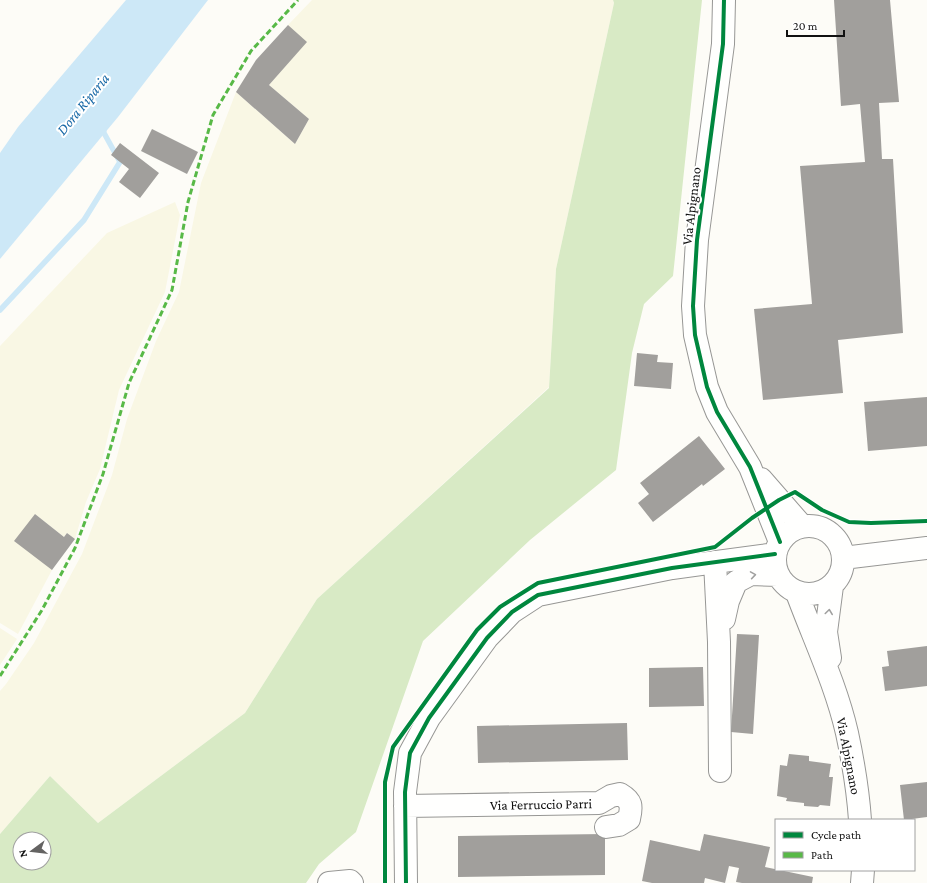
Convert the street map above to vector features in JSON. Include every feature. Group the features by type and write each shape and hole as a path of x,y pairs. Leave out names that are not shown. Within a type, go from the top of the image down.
{"street":[{"name":"Via Alpignano","path":"724,0 723,44 697,240 693,306 695,335 707,387 717,412 750,467 802,526"},
{"name":"Via Alpignano","path":"750,467 777,557"},
{"path":"719,642 728,601 736,582 777,557 788,533 802,526 815,527 830,533 839,544 843,558 840,575 832,586 817,594 796,593 787,587 777,557"},
{"path":"843,558 927,548"},
{"path":"406,883 405,792 410,753 429,718 487,638 512,612 538,595 672,568 715,562 777,557"},
{"path":"715,562 719,642 720,771"},
{"name":"Via Alpignano","path":"832,586 826,632 835,693"},
{"name":"Via Alpignano","path":"796,593 835,693 847,733 860,819"},
{"name":"Via Ferruccio Parri","path":"405,806 599,803 611,796 620,794 628,799 631,808 629,818 619,826 606,827"},
{"path":"862,883 863,871"},
{"path":"329,883 350,881 352,883"}],"shaded area":[{"path":"312,0 613,0 614,3 556,269 549,387 317,599 245,713 98,823 50,776 0,834 0,691 34,643 82,554 112,475 127,419 156,341 179,292 201,183 236,92 295,144 309,119 269,85 306,42 288,25"},
{"path":"175,202 180,215 165,292 119,390 100,469 86,502 75,539 67,533 64,537 35,514 52,570 18,634 0,623 0,346 107,233"},
{"path":"0,628 17,639 0,665"}],"green space":[{"path":"613,0 702,0 673,276 644,304 632,353 616,470 530,540 423,641 356,832 319,864 306,883 0,883 0,834 50,776 98,823 245,713 317,599 549,388 556,269 614,3"}],"water":[{"name":"Dora Riparia","path":"126,0 208,0 118,117 0,259 0,153 18,127"}],"building":[{"path":"834,0 890,0 899,102 879,103 882,159 893,159 903,333 838,340 843,393 763,400 754,309 812,304 800,166 865,162 860,104 841,106"},
{"path":"288,25 307,42 269,85 309,119 295,144 236,92 256,60"},
{"path":"152,129 198,152 187,174 141,151"},
{"path":"120,143 159,173 140,198 119,182 129,169 111,155"},
{"path":"637,353 658,355 657,362 673,363 671,389 634,386"},
{"path":"927,397 927,446 868,451 864,402"},
{"path":"699,436 725,469 703,486 702,484 653,522 638,503 649,494 640,483"},
{"path":"35,514 64,537 67,533 75,539 52,570 14,541"},
{"path":"737,634 759,635 753,734 731,732"},
{"path":"927,646 927,686 885,691 882,667 889,666 887,651"},
{"path":"703,667 704,706 649,707 649,668"},
{"path":"627,723 628,760 478,763 477,726"},
{"path":"789,754 809,756 809,761 831,764 829,777 833,777 830,806 804,806 804,803 786,801 787,798 777,796 780,765 787,766"},
{"path":"927,782 927,817 904,819 900,785"},
{"path":"605,834 605,875 458,877 458,836"},
{"path":"704,834 770,847 765,867 775,869 775,871 784,871 813,877 812,883 736,882 739,868 729,866 725,883 705,878 704,883 652,883 642,881 650,840 700,851"}],"waterway":[{"path":"0,310 84,220 120,162 104,133 103,126"}],"marked path":[{"path":"0,676 42,610 75,548 103,474 129,383 172,290 188,202 213,115 251,51 298,0"}],"cycle path":[{"path":"724,0 723,44 697,240 693,306 695,335 707,387 717,412 750,467 780,542"},
{"path":"385,883 385,782 393,747 477,630 500,607 538,583 715,547 752,518 779,500 795,492 822,510 849,522 871,523 927,521"},
{"path":"406,883 405,792 410,753 429,718 487,638 512,612 538,595 672,568 775,554"}]}
